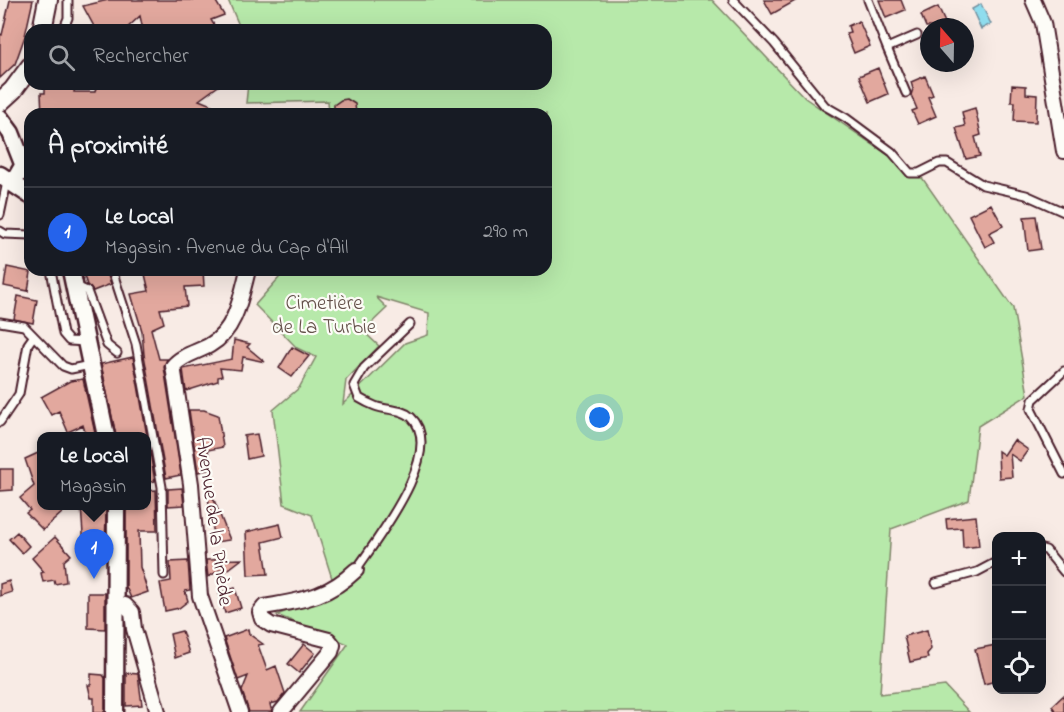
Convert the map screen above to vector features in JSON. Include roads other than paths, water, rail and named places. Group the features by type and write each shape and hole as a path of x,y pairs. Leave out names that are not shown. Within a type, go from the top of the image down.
{"main road":[{"path":"43,24 48,0"},
{"path":"0,102 24,75"}],"street":[{"path":"1033,0 1043,23 1064,151"},
{"path":"0,118 17,148 23,166 6,178 24,191"},
{"name":"Avenue de la Pinède","path":"240,712 200,596 191,484 173,366 212,344 227,332 238,306 246,276"},
{"path":"73,278 105,432"},
{"path":"115,712 116,510"},
{"path":"280,712 331,652 333,645 329,640 272,625 262,619 260,612 264,607 314,598 332,590 356,570"},
{"path":"116,604 125,605 132,612 134,629 158,712"}],"lane":[{"path":"66,24 68,18 68,0"},
{"path":"733,0 774,43 825,106 846,118 892,152 910,173 925,170 939,163 947,163 983,184 1026,195 1064,212"},
{"path":"868,0 906,93"},
{"path":"887,48 917,35"},
{"path":"0,215 6,178"},
{"path":"0,231 5,234 24,235"},
{"path":"52,276 63,334 69,341 77,344 87,342"},
{"path":"114,276 135,344 163,495 164,575"},
{"path":"73,278 87,291 107,345 117,352"},
{"path":"0,322 24,326 63,366 71,369 92,364"},
{"path":"356,570 402,501 418,463 420,441 418,427 410,417 400,411 376,407 359,398 354,385 364,368 410,324"},
{"path":"0,422 19,394 28,344 33,337"},
{"path":"1064,371 1033,400 1031,409 1064,474"},
{"path":"1046,550 1064,572"},
{"path":"936,583 977,572 992,564"}],"water":[{"path":"981,4 991,24 981,29 972,9"}],"place":[{"name":"Le Local","path":"94,579"}],"park label":[{"name":"Cimetière de La Turbie","path":"324,314"}]}
